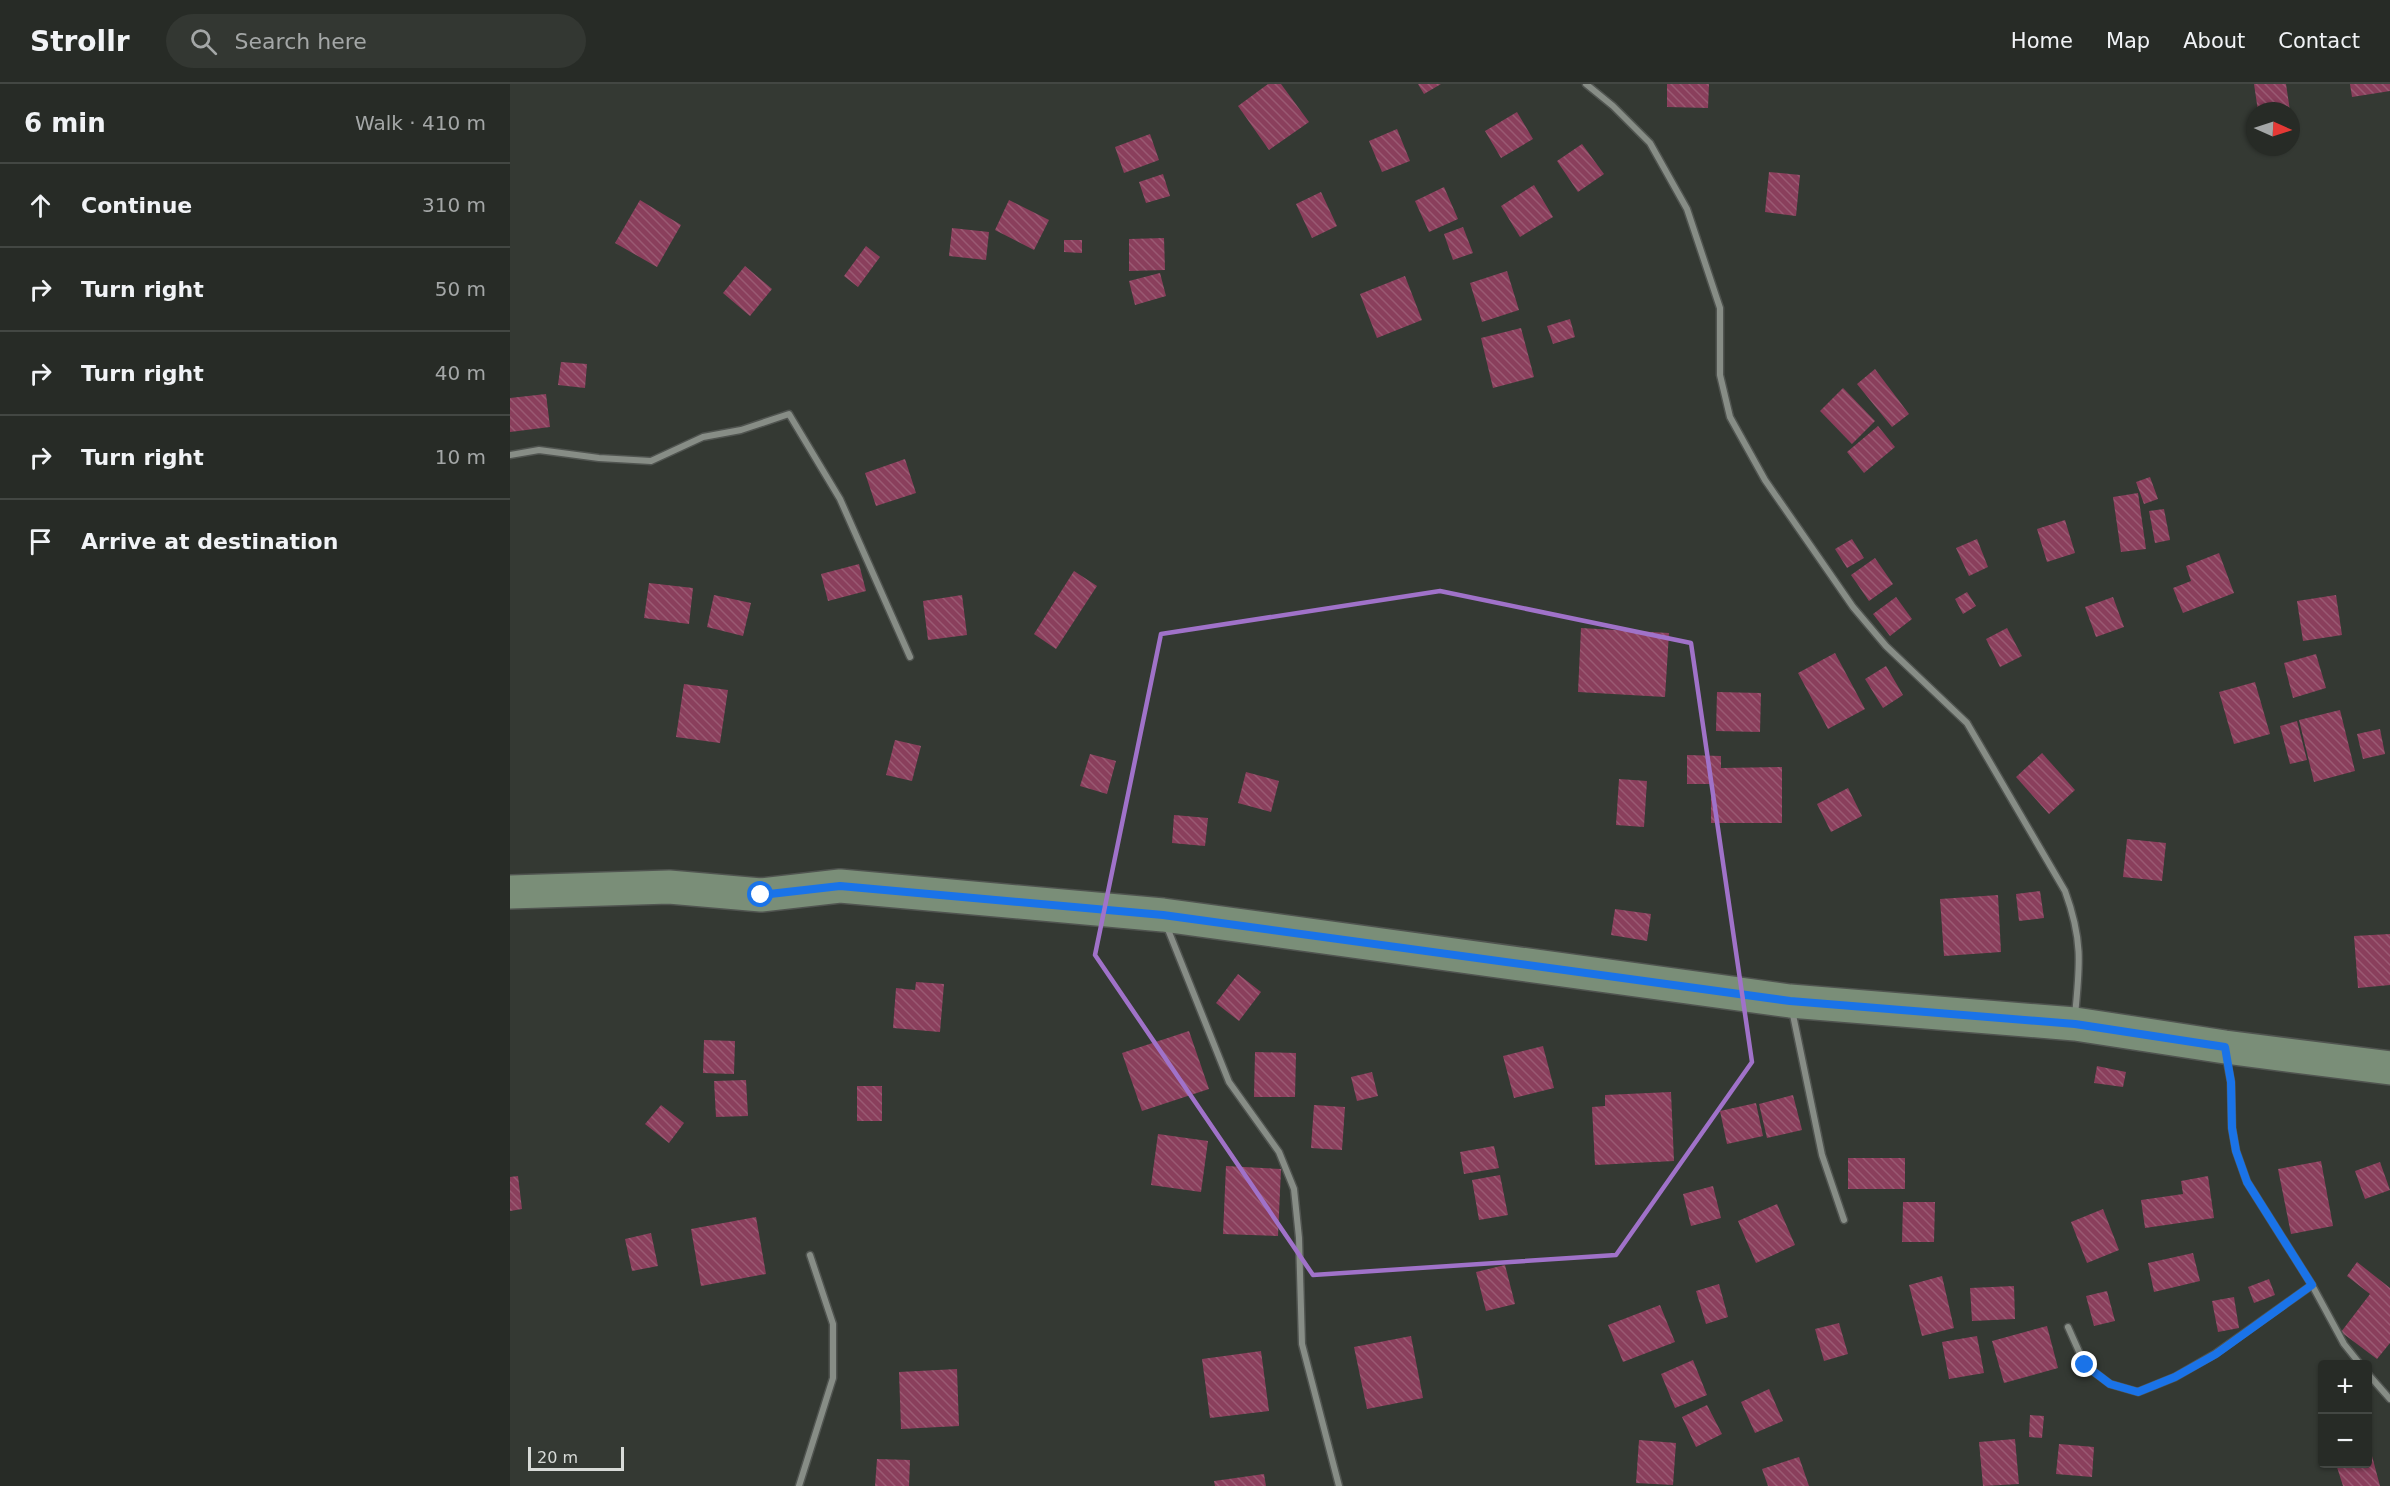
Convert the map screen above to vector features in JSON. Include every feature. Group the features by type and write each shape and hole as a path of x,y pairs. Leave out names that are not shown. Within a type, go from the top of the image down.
{"street":[{"path":"1586,84 1613,106 1650,143 1687,209 1720,308 1720,375 1730,417 1765,480 1860,615 1886,646 1967,723 2065,891 2075,919 2080,957 2075,1024"},
{"path":"510,455 539,450 651,462 703,437 741,430 789,414 840,500 910,657"},
{"path":"510,892 669,887 761,895 840,886 1163,915 1790,1001 2075,1024 2225,1047 2390,1068"},
{"path":"1163,915 1229,1082 1279,1152 1294,1189 1299,1238 1302,1344 1339,1486"},
{"path":"1790,1001 1822,1155 1844,1220"},
{"path":"2225,1047 2231,1082 2232,1128 2239,1161 2247,1182 2312,1285 2344,1344 2356,1360"},
{"path":"799,1486 833,1378 833,1324 810,1255"},
{"path":"2068,1327 2085,1365 2110,1384 2138,1392 2175,1377 2216,1354 2312,1285"},
{"path":"2372,1380 2390,1400"}],"highlighted area":[{"path":"1440,591 1691,643 1752,1062 1616,1255 1313,1275 1095,955 1161,634"}],"building":[{"path":"1268,84 1281,84 1309,122 1269,150 1238,106"},
{"path":"1418,84 1441,84 1424,94"},
{"path":"1667,84 1709,84 1708,108 1667,107"},
{"path":"2254,84 2286,84 2289,102 2257,102"},
{"path":"2350,84 2390,84 2390,91 2352,97"},
{"path":"1517,112 1533,139 1501,158 1485,131"},
{"path":"1397,129 1410,161 1382,172 1369,141"},
{"path":"1150,134 1159,160 1124,173 1115,147"},
{"path":"1582,144 1604,174 1578,192 1557,161"},
{"path":"1769,172 1800,175 1796,216 1765,212"},
{"path":"1163,174 1170,196 1146,203 1139,182"},
{"path":"1534,185 1553,217 1520,237 1501,206"},
{"path":"1444,187 1458,219 1429,232 1415,201"},
{"path":"1321,192 1337,226 1312,238 1296,204"},
{"path":"640,200 681,225 657,267 615,243"},
{"path":"1009,200 1049,220 1034,250 995,230"},
{"path":"1463,227 1473,253 1453,260 1444,234"},
{"path":"952,228 989,232 986,260 949,256"},
{"path":"1164,238 1165,270 1129,271 1129,239"},
{"path":"1064,240 1082,240 1082,253 1064,252"},
{"path":"866,246 880,257 858,287 844,276"},
{"path":"745,266 772,289 750,316 723,293"},
{"path":"1507,271 1519,310 1482,322 1470,283"},
{"path":"1160,273 1166,296 1135,305 1129,281"},
{"path":"1405,276 1422,320 1377,338 1360,294"},
{"path":"1570,319 1575,337 1553,344 1547,326"},
{"path":"1521,328 1534,377 1493,388 1481,338"},
{"path":"561,362 587,364 585,388 558,385"},
{"path":"1875,369 1909,414 1892,427 1857,384"},
{"path":"1843,388 1875,421 1852,444 1820,411"},
{"path":"546,394 550,427 510,432 510,398"},
{"path":"1878,426 1895,447 1864,473 1847,452"},
{"path":"905,459 916,493 876,506 865,473"},
{"path":"2150,477 2158,499 2144,504 2136,482"},
{"path":"2138,493 2146,549 2121,552 2113,497"},
{"path":"2164,509 2170,540 2155,543 2149,511"},
{"path":"2065,520 2075,553 2047,562 2037,529"},
{"path":"1852,539 1864,558 1847,568 1835,549"},
{"path":"1977,539 1988,567 1969,576 1956,548"},
{"path":"2219,553 2234,593 2183,613 2173,588 2191,581 2186,566"},
{"path":"1875,558 1893,584 1869,601 1851,575"},
{"path":"859,564 866,591 828,601 821,574"},
{"path":"1074,571 1097,586 1056,649 1034,634"},
{"path":"649,583 693,588 689,624 644,618"},
{"path":"1967,592 1976,606 1963,614 1955,599"},
{"path":"714,595 751,603 743,636 707,627"},
{"path":"962,595 967,635 928,640 923,601"},
{"path":"2336,595 2342,635 2303,641 2297,601"},
{"path":"1896,597 1912,619 1890,636 1873,614"},
{"path":"2113,597 2124,627 2096,637 2085,607"},
{"path":"1581,628 1669,633 1665,697 1578,692"},
{"path":"2007,628 2022,656 2000,667 1986,639"},
{"path":"1835,653 1865,709 1828,729 1798,673"},
{"path":"2316,654 2326,688 2293,698 2284,663"},
{"path":"1886,666 1903,695 1883,708 1865,679"},
{"path":"2255,682 2270,734 2234,744 2219,692"},
{"path":"684,684 728,690 720,743 676,737"},
{"path":"1717,692 1761,693 1760,732 1716,731"},
{"path":"2340,710 2355,771 2314,782 2299,720"},
{"path":"2297,721 2307,760 2290,764 2280,726"},
{"path":"2380,729 2385,754 2363,759 2357,734"},
{"path":"895,740 921,746 912,781 886,775"},
{"path":"2042,753 2075,790 2049,814 2016,777"},
{"path":"1090,754 1116,761 1107,794 1080,786"},
{"path":"1687,755 1721,756 1721,768 1782,767 1782,823 1711,823 1711,784 1687,784"},
{"path":"1246,772 1279,781 1271,812 1238,803"},
{"path":"1619,779 1647,781 1644,827 1616,825"},
{"path":"1848,788 1862,816 1831,832 1817,804"},
{"path":"1174,815 1208,818 1205,846 1172,843"},
{"path":"2127,839 2166,843 2162,881 2123,877"},
{"path":"2040,891 2044,918 2019,921 2016,894"},
{"path":"1998,895 2001,952 1944,956 1940,899"},
{"path":"1615,909 1651,914 1647,941 1611,935"},
{"path":"2390,934 2390,985 2358,988 2354,936"},
{"path":"1238,974 1261,992 1239,1021 1216,1003"},
{"path":"916,982 944,984 940,1032 893,1028 896,988 915,990"},
{"path":"1189,1031 1209,1089 1142,1111 1122,1053"},
{"path":"704,1040 735,1041 734,1074 703,1073"},
{"path":"1543,1046 1554,1088 1514,1098 1503,1056"},
{"path":"1255,1052 1296,1053 1295,1097 1254,1097"},
{"path":"2097,1066 2126,1072 2123,1087 2094,1083"},
{"path":"1372,1072 1378,1096 1357,1101 1351,1077"},
{"path":"746,1080 748,1116 716,1117 714,1081"},
{"path":"857,1086 882,1086 882,1121 857,1121"},
{"path":"1671,1092 1674,1161 1595,1165 1592,1107 1605,1106 1605,1095"},
{"path":"1793,1095 1802,1130 1767,1138 1759,1104"},
{"path":"1756,1103 1763,1136 1727,1144 1720,1111"},
{"path":"661,1105 684,1123 669,1143 645,1124"},
{"path":"1314,1105 1345,1107 1342,1150 1311,1148"},
{"path":"1158,1134 1208,1141 1201,1192 1151,1185"},
{"path":"1494,1146 1499,1168 1464,1174 1460,1152"},
{"path":"1848,1158 1905,1158 1905,1189 1848,1189"},
{"path":"2321,1161 2333,1226 2291,1234 2278,1169"},
{"path":"2380,1162 2390,1190 2365,1199 2355,1171"},
{"path":"1226,1166 1281,1169 1278,1236 1223,1234"},
{"path":"1500,1175 1508,1215 1479,1220 1472,1180"},
{"path":"518,1176 522,1209 510,1211 510,1177"},
{"path":"2208,1176 2214,1218 2145,1228 2141,1200 2183,1194 2181,1181"},
{"path":"1713,1186 1721,1218 1691,1226 1683,1194"},
{"path":"1903,1202 1935,1202 1934,1242 1902,1242"},
{"path":"1777,1204 1795,1245 1756,1263 1738,1221"},
{"path":"2103,1209 2119,1250 2087,1263 2071,1222"},
{"path":"756,1217 766,1274 701,1286 691,1229"},
{"path":"651,1233 658,1266 632,1271 625,1239"},
{"path":"2193,1253 2200,1281 2154,1292 2148,1263"},
{"path":"2357,1262 2390,1288 2390,1343 2377,1359 2341,1332 2370,1294 2347,1276"},
{"path":"1505,1265 1515,1304 1486,1311 1476,1272"},
{"path":"1942,1276 1954,1328 1922,1336 1909,1285"},
{"path":"2269,1279 2275,1295 2254,1303 2248,1287"},
{"path":"1719,1284 1728,1317 1706,1324 1696,1291"},
{"path":"2014,1286 2015,1319 1972,1321 1970,1288"},
{"path":"2107,1291 2115,1321 2094,1326 2086,1296"},
{"path":"2234,1297 2239,1328 2218,1332 2212,1301"},
{"path":"1660,1305 1675,1342 1623,1362 1608,1325"},
{"path":"1839,1323 1848,1354 1824,1361 1815,1329"},
{"path":"2047,1326 2058,1368 2004,1383 1992,1341"},
{"path":"1411,1336 1423,1398 1367,1409 1354,1347"},
{"path":"1977,1336 1984,1373 1949,1379 1942,1342"},
{"path":"1261,1351 1269,1411 1210,1418 1202,1359"},
{"path":"1693,1360 1707,1395 1675,1408 1661,1374"},
{"path":"957,1369 959,1426 901,1429 899,1372"},
{"path":"1769,1389 1783,1421 1755,1433 1741,1402"},
{"path":"1707,1405 1722,1434 1696,1447 1682,1417"},
{"path":"2030,1415 2044,1416 2042,1438 2029,1437"},
{"path":"2015,1439 2019,1484 1983,1486 1979,1442"},
{"path":"1639,1440 1676,1443 1673,1485 1636,1483"},
{"path":"2059,1444 2094,1447 2092,1477 2056,1474"},
{"path":"2372,1456 2380,1486 2343,1486 2337,1468 2372,1468"},
{"path":"1799,1457 1809,1486 1768,1486 1762,1469"},
{"path":"877,1459 910,1460 909,1486 875,1486"},
{"path":"1264,1474 1266,1486 1215,1486 1214,1481"}],"route":[{"path":"761,895 840,886 1163,915 1790,1001 2075,1024 2225,1047 2233,1104 2232,1128 2236,1151 2247,1182 2312,1285 2216,1354 2175,1377 2138,1392 2110,1384 2085,1365"}]}
